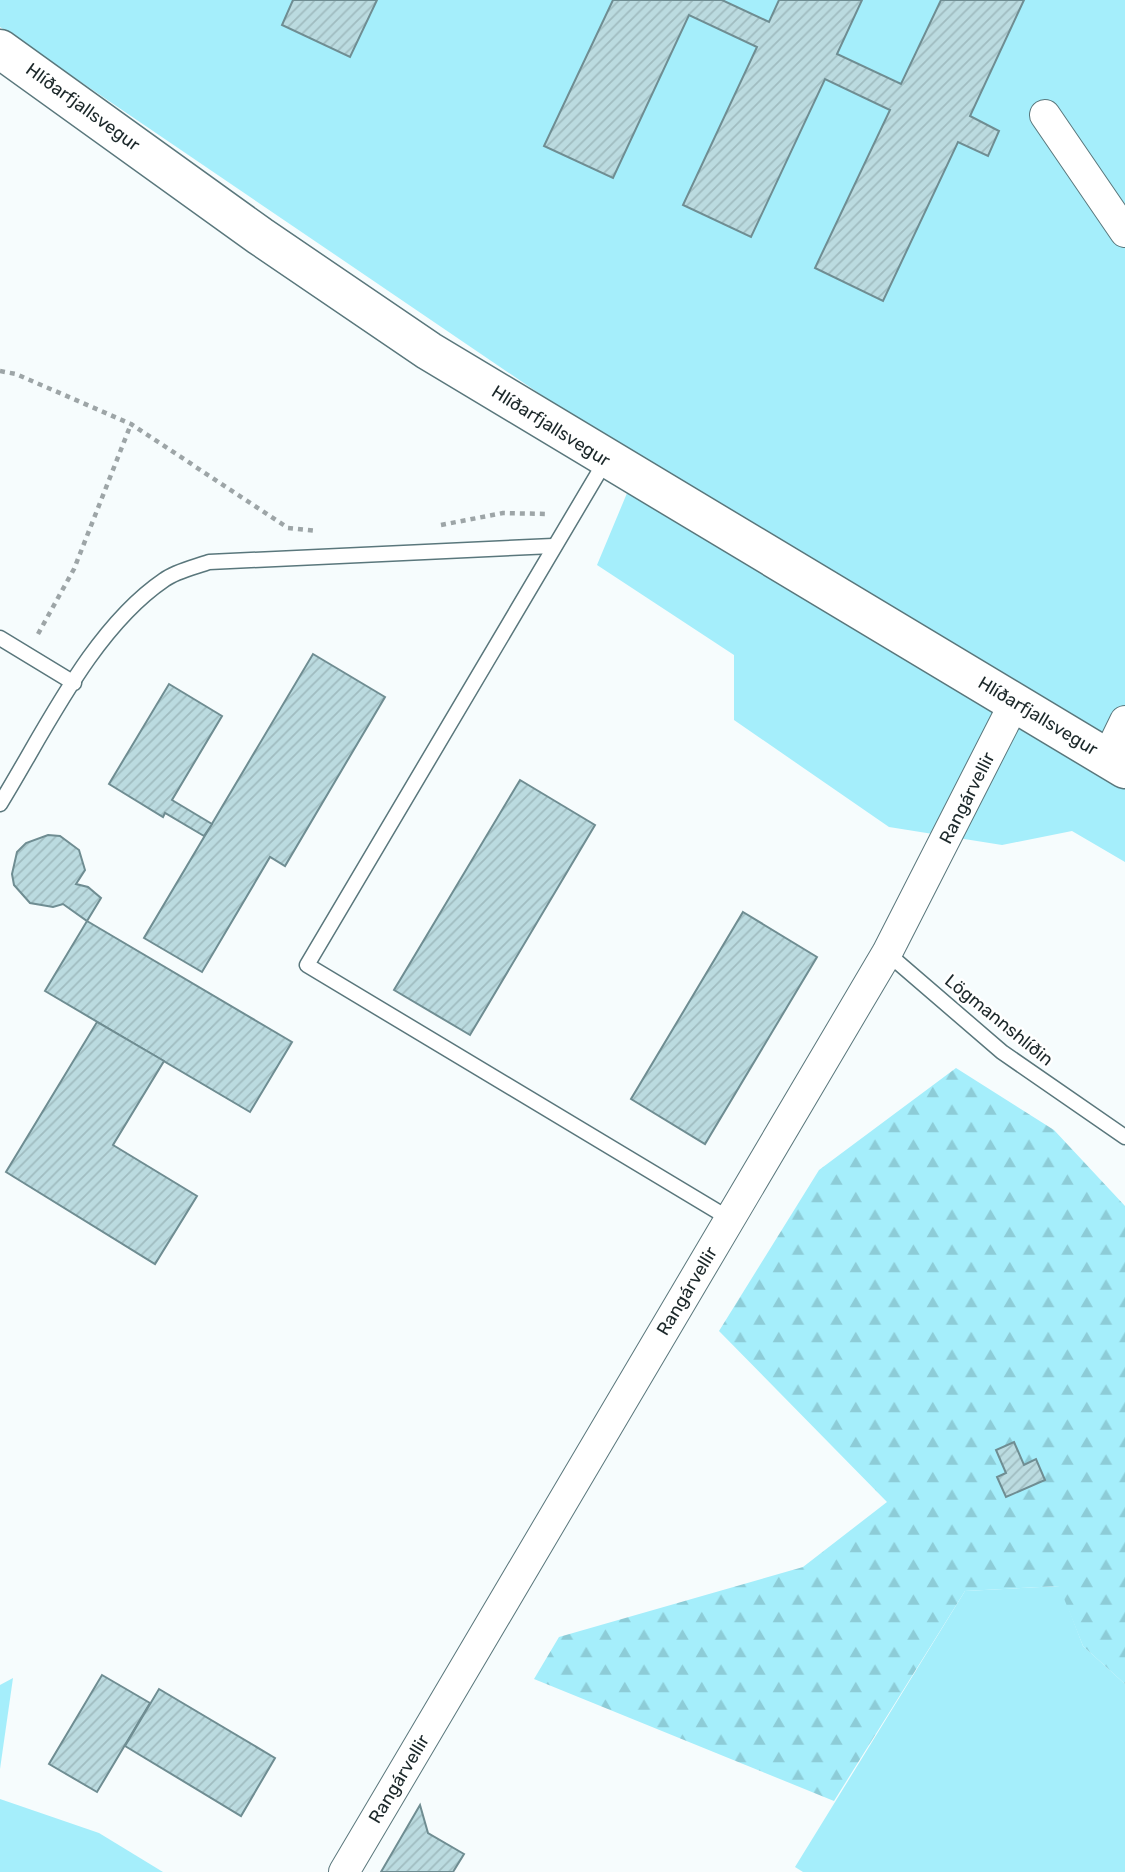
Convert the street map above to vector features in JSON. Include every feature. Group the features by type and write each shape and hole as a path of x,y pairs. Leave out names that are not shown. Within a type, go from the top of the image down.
{"main road":[{"name":"Hlíðarfjallsvegur","path":"0,49 250,228 429,351 606,460 1116,763"}],"street":[{"path":"1045,114 1125,232"},
{"name":"Rangárvellir","path":"344,1872 887,953 1015,702"},
{"path":"1116,763 1125,721"}],"lane":[{"path":"606,460 307,965 730,1220"},
{"path":"0,804 97,648 135,602 166,578 209,562 553,547"},
{"path":"0,638 74,683"},
{"name":"Lögmannshlíðin","path":"887,953 1002,1052 1125,1137"}],"path":[{"path":"0,371 16,374 131,424 288,528 326,532"},
{"path":"26,654 74,569 131,424"},
{"path":"438,526 503,513 572,514"}],"green space":[{"path":"0,0 1125,0 1125,862 1072,831 1002,845 889,827 734,720 734,655 597,565 640,462 0,27"},
{"path":"956,1068 1054,1130 1125,1206 1125,1684 1083,1646 1059,1586 965,1591 834,1801 534,1679 559,1637 803,1567 887,1502 719,1331 819,1170"},
{"path":"1060,1586 1083,1646 1125,1684 1125,1872 803,1872 795,1867 965,1591"},
{"path":"13,1678 0,1769 0,1685"},
{"path":"0,1799 99,1833 163,1872 0,1872"}],"building":[{"path":"293,0 377,0 350,57 282,25"},
{"path":"613,0 722,0 769,22 779,0 862,0 837,54 901,84 941,0 1024,0 970,116 999,131 988,156 958,142 883,301 815,268 890,110 825,79 751,237 683,205 757,47 689,15 613,178 544,146"},
{"path":"313,654 385,697 285,866 270,857 202,972 144,938"},
{"path":"169,684 222,716 172,800 212,824 204,836 165,813 163,817 109,784"},
{"path":"520,780 595,825 470,1035 394,990"},
{"path":"48,835 60,836 79,850 85,870 76,884 88,887 101,898 87,921 63,904 53,907 30,903 14,885 12,874 17,852 26,843"},
{"path":"743,912 817,957 705,1144 631,1099"},
{"path":"87,921 292,1042 250,1112 45,991"},
{"path":"97,1022 164,1061 113,1145 197,1196 155,1264 6,1172"},
{"path":"1014,1442 1024,1465 1036,1459 1045,1480 1006,1497 997,1477 1006,1473 996,1450"},
{"path":"102,1675 150,1703 97,1792 49,1764"},
{"path":"159,1689 275,1758 241,1816 125,1746"},
{"path":"420,1805 428,1833 464,1854 453,1872 381,1872"}]}
